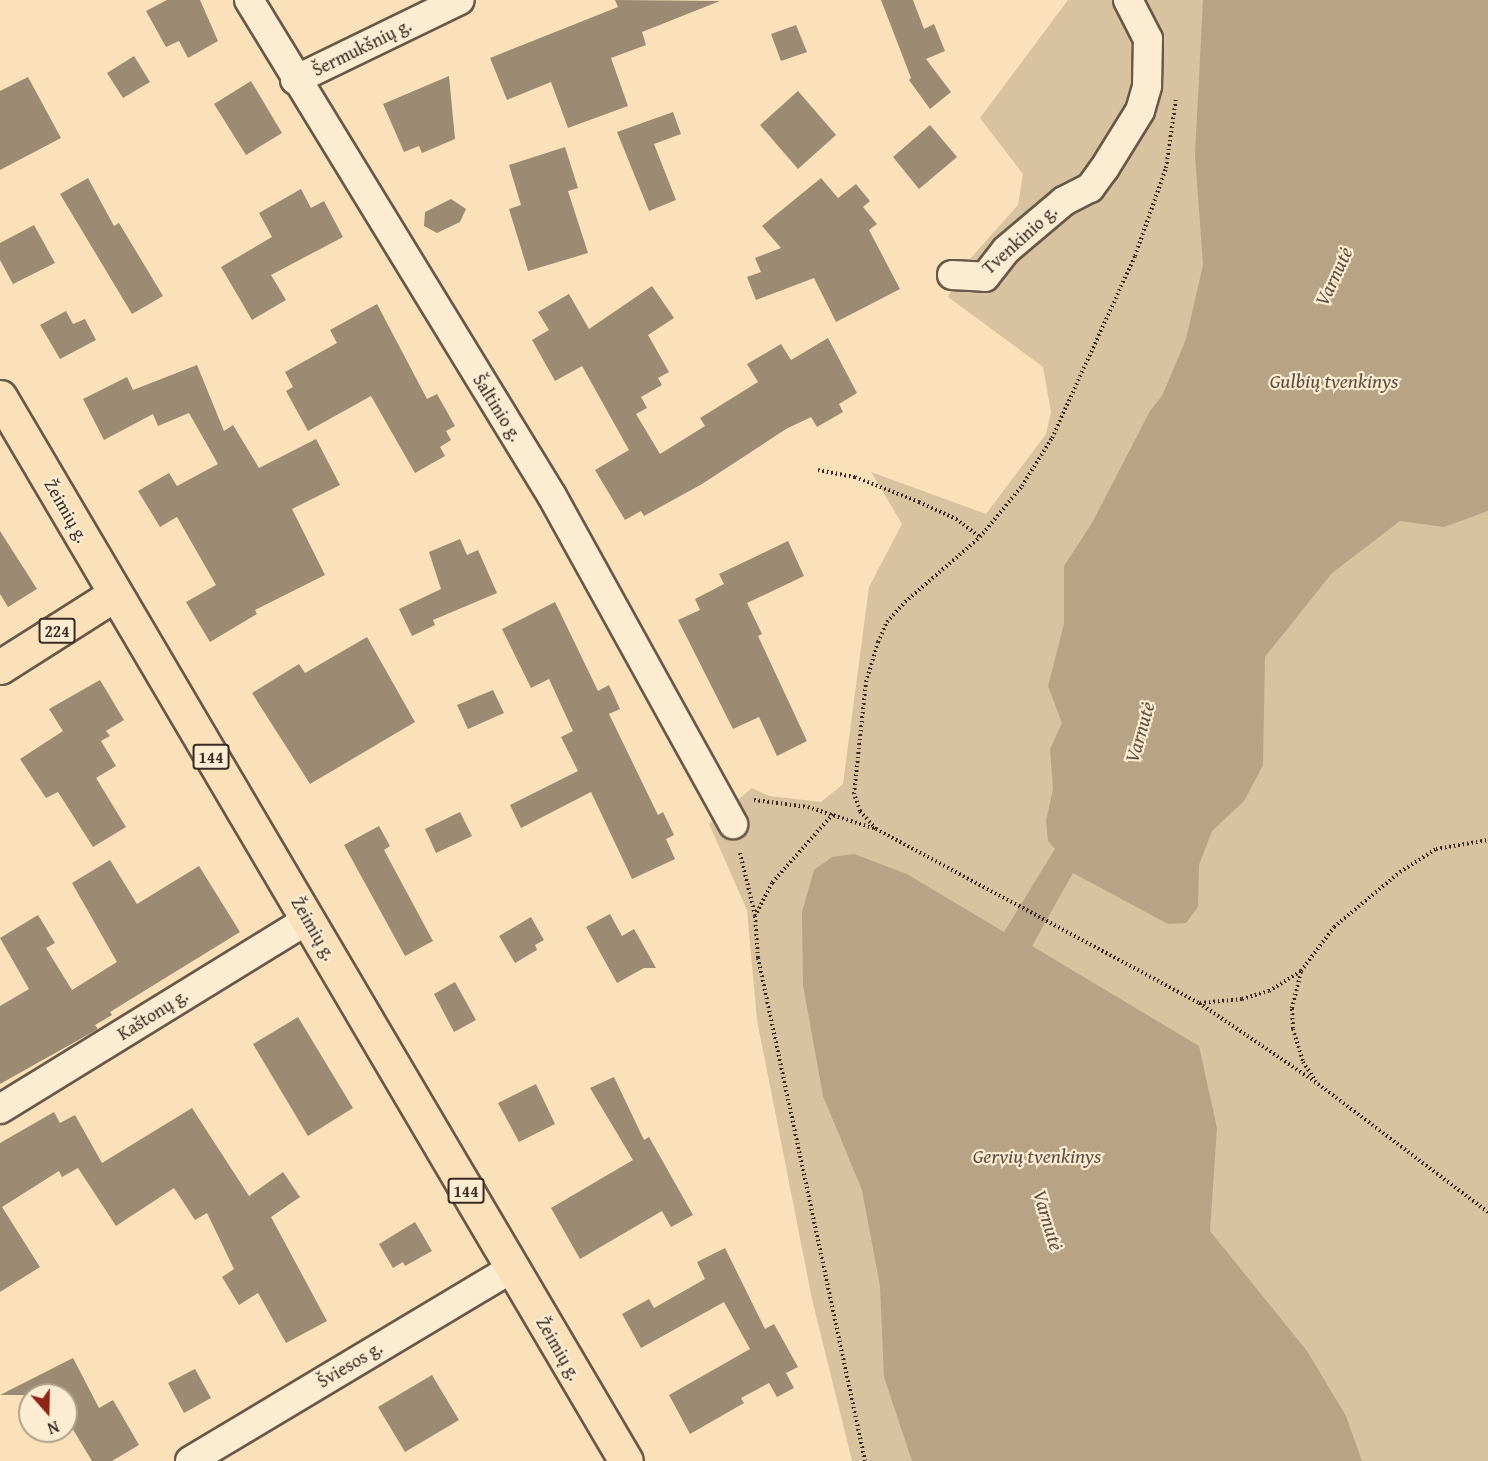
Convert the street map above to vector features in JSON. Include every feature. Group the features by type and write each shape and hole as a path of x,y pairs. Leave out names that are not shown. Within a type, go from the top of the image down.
{"main road":[{"name":"Žeimių g.","path":"0,397 626,1461"},
{"name":"224","path":"0,668 115,594"}],"street":[{"name":"Šaltinio g.","path":"249,0 552,496 733,824"},
{"name":"Šermukšnių g.","path":"296,80 460,0"},
{"name":"Tvenkinio g.","path":"952,275 985,277 1006,250 1064,201 1090,188 1104,169 1140,111 1147,87 1148,39 1128,0"},
{"name":"Kaštonų g.","path":"0,1109 307,920"},
{"name":"Šviesos g.","path":"190,1461 511,1269"}],"path":[{"path":"876,829 860,811 854,794 866,682 878,642 887,622 904,602 980,537 1022,486 1052,438 1135,255 1166,168 1177,93"},
{"path":"818,470 855,477 919,502 956,519 980,537"},
{"path":"717,794 833,814 876,829 1199,1003 1318,1084 1488,1212"},
{"path":"755,916 772,883 833,814"},
{"path":"733,824 755,916 758,958 865,1461"},
{"path":"1199,1003 1242,999 1269,991 1301,971 1334,927 1400,872 1436,849 1488,840"},
{"path":"1301,971 1292,1009 1293,1029 1303,1062 1318,1084"}],"shaded area":[{"path":"1068,0 1488,0 1488,1461 852,1461 812,1299 757,1020 747,910 709,824 752,788 769,796 821,802 843,784 869,587 902,524 871,472 986,514 1046,434 1051,412 1043,367 948,297 961,269 1018,205 1023,174 980,118"}],"water":[{"path":"1203,0 1488,0 1488,511 1444,527 1400,521 1332,573 1265,657 1263,765 1244,801 1212,831 1199,865 1198,907 1186,923 1168,924 1073,873 1032,946 1199,1046 1217,1128 1210,1231 1307,1351 1346,1416 1362,1461 912,1461 884,1377 880,1286 862,1190 823,1096 803,985 802,912 814,870 832,857 854,854 907,874 1004,932 1055,849 1048,841 1046,821 1053,789 1050,749 1062,723 1048,686 1064,624 1064,566 1092,523 1150,411 1162,396 1186,339 1203,265 1195,155"}],"building":[{"path":"167,0 200,0 218,41 188,58 179,41 166,47 146,11"},
{"path":"615,0 720,1 642,32 646,45 611,58 628,106 568,128 551,82 507,100 490,58 618,7"},
{"path":"881,0 913,0 924,29 934,24 945,51 926,59 951,92 930,109 909,80 911,78"},
{"path":"796,25 807,52 781,61 771,34"},
{"path":"134,56 150,82 123,98 107,73"},
{"path":"449,76 455,139 422,153 419,146 404,152 383,104"},
{"path":"28,77 61,138 0,170 0,91"},
{"path":"251,81 282,133 246,155 214,104"},
{"path":"798,91 836,135 798,169 760,125"},
{"path":"673,112 681,134 654,144 676,200 649,211 617,132"},
{"path":"930,125 957,157 919,189 893,157"},
{"path":"565,147 578,188 568,191 588,253 528,271 509,209 521,205 509,165"},
{"path":"88,178 114,226 119,223 163,296 132,314 60,194"},
{"path":"821,178 838,198 856,184 870,201 863,207 877,224 869,230 900,289 836,322 814,278 756,300 747,277 761,272 755,258 781,248 762,226"},
{"path":"301,189 311,208 324,201 343,237 271,275 286,300 252,320 221,267 272,237 259,213"},
{"path":"451,199 466,209 460,222 437,233 424,226 425,212"},
{"path":"34,225 55,263 13,284 0,260 0,243"},
{"path":"652,286 674,318 648,335 669,372 658,378 662,385 641,397 647,408 636,414 660,454 705,426 700,418 758,382 747,364 781,344 791,360 828,338 857,393 839,404 843,412 817,427 811,417 786,429 702,484 644,516 641,511 625,520 595,470 629,450 582,366 555,381 532,340 549,330 538,312 569,294 589,329"},
{"path":"377,304 427,399 437,394 455,426 446,431 451,440 440,447 445,456 415,473 371,396 308,431 286,391 293,387 285,372 337,343 330,330"},
{"path":"66,311 73,324 85,319 96,340 60,359 40,325"},
{"path":"197,365 224,431 233,425 259,468 316,439 340,485 292,509 325,575 255,610 257,614 210,642 186,602 216,585 177,517 160,527 138,491 169,473 177,486 218,464 189,413 158,426 153,414 104,440 83,399 127,377 133,390"},
{"path":"0,531 37,589 8,607 0,594"},
{"path":"460,539 467,555 478,550 497,593 433,620 435,625 412,636 399,609 441,589 429,552"},
{"path":"788,541 804,576 747,603 762,634 758,636 807,741 777,756 759,717 733,729 678,620 700,610 695,599 724,584 719,574"},
{"path":"555,602 598,691 609,685 620,709 609,714 658,815 663,812 674,835 666,839 675,859 632,879 591,792 521,828 510,805 578,771 561,737 573,731 549,679 531,688 502,629"},
{"path":"367,637 415,722 310,784 252,693 299,664 305,673"},
{"path":"100,680 124,720 106,731 110,736 101,741 116,766 96,778 126,827 93,847 58,792 46,798 20,759 63,731 49,709"},
{"path":"493,690 504,713 468,729 457,705"},
{"path":"460,812 472,836 436,853 425,829"},
{"path":"379,826 390,846 384,850 433,941 405,956 344,845"},
{"path":"110,860 137,904 199,866 240,932 110,1012 112,1015 95,1025 98,1029 0,1084 0,1006 29,989 0,938 38,915 55,943 46,948 72,990 117,962 72,883"},
{"path":"610,914 622,936 634,929 656,968 644,968 617,983 586,927"},
{"path":"531,917 544,940 535,945 537,950 515,963 499,936"},
{"path":"455,982 476,1020 454,1032 434,994"},
{"path":"298,1017 353,1108 308,1136 253,1044"},
{"path":"614,1077 644,1140 649,1137 693,1215 671,1227 662,1211 580,1259 551,1208 633,1160 590,1088"},
{"path":"536,1084 555,1124 519,1142 498,1103"},
{"path":"192,1108 249,1196 283,1172 300,1197 271,1217 327,1321 286,1343 258,1293 239,1305 222,1277 234,1269 207,1213 195,1220 174,1188 116,1226 78,1168 62,1177 59,1171 2,1207 40,1267 0,1292 0,1143 54,1112 60,1123 75,1115 102,1163"},
{"path":"415,1222 432,1251 405,1266 403,1262 393,1268 379,1244"},
{"path":"725,1248 765,1329 774,1324 798,1367 786,1373 794,1388 777,1397 769,1383 741,1398 744,1403 690,1434 669,1395 750,1349 724,1302 641,1348 622,1314 649,1299 654,1308 705,1279 697,1262"},
{"path":"73,1358 99,1408 113,1400 139,1445 112,1461 92,1461 78,1438 78,1383 24,1383"},
{"path":"195,1369 211,1398 184,1413 168,1383"},
{"path":"432,1375 459,1420 405,1452 378,1407"},
{"path":"18,1386 18,1395 0,1395"}],"water label":[{"name":"Varnutė","path":"1333,276"},
{"name":"Gulbių tvenkinys","path":"1334,380"},
{"name":"Varnutė","path":"1139,732"},
{"name":"Gervių tvenkinys","path":"1037,1155"},
{"name":"Varnutė","path":"1049,1220"}]}
